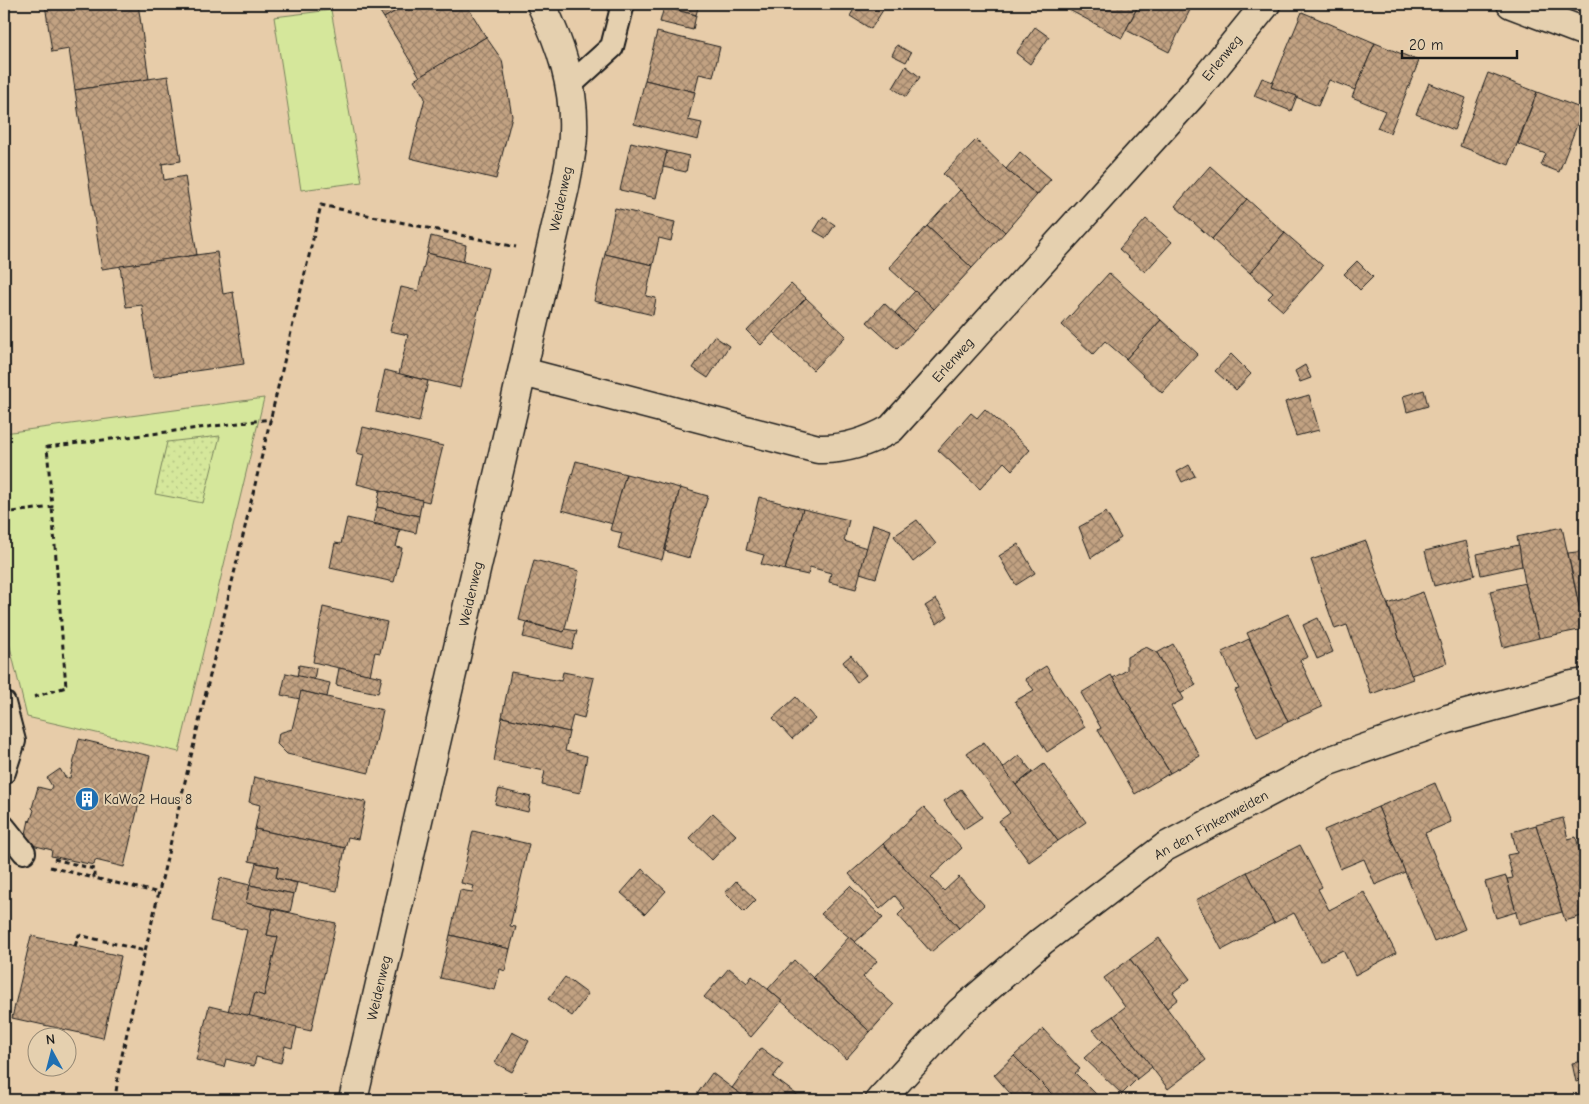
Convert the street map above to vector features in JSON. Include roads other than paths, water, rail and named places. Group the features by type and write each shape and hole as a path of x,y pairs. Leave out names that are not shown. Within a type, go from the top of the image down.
{"street":[{"name":"Weidenweg","path":"353,1100 565,187 573,134 570,86 556,36 541,4"},
{"name":"Erlenweg","path":"523,372 818,449 835,449 873,439 891,429 1057,246 1193,94 1266,4"},
{"path":"1511,4 1585,32"},
{"name":"An den Finkenweiden","path":"880,1100 960,1012 1042,941 1165,847 1326,762 1448,719 1585,683"}],"lane":[{"path":"570,86 612,47 623,4"},
{"path":"4,703 14,741 4,772"},
{"path":"4,827 24,852"}],"place":[{"name":"KaWo2 Haus 8","path":"87,799"}]}
